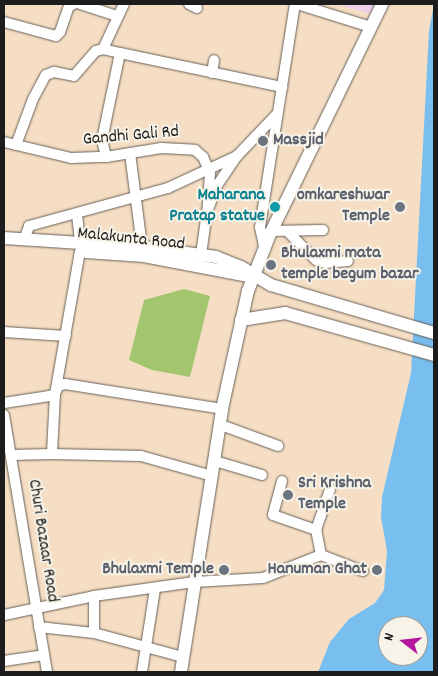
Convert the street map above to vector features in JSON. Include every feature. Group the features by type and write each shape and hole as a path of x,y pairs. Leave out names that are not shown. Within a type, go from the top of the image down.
{"main road":[{"path":"181,672 222,409 241,320 264,246 382,4"},
{"path":"4,238 80,247 142,247 201,255 242,266 254,277 290,290 434,333"},
{"name":"Malakunta Road","path":"4,246 80,247 144,256 254,277"},
{"path":"286,313 290,290"},
{"path":"241,320 286,313 434,355"}],"street":[{"path":"4,22 56,36 60,32 69,6 74,4"},
{"path":"80,4 117,16"},
{"path":"103,49 124,4"},
{"path":"264,246 260,227 296,4 371,27"},
{"path":"16,145 33,99 46,75 54,72 74,76 96,51 103,49 282,88"},
{"path":"106,157 102,140 120,52"},
{"path":"212,73 214,60"},
{"path":"207,212 218,184 237,156 278,114"},
{"name":"Gandhi Gali Rd","path":"4,142 70,158 106,157 183,147 200,153 209,169"},
{"path":"130,153 142,247"},
{"path":"24,240 29,226 168,188 237,156"},
{"path":"201,255 207,212 209,169"},
{"path":"52,454 55,394 80,247 77,214"},
{"path":"272,231 323,230"},
{"path":"287,231 316,260 326,263 348,261"},
{"path":"4,332 66,336"},
{"path":"55,394 58,386 65,384 222,409"},
{"path":"4,404 55,394"},
{"name":"Churi Bazaar Road","path":"4,415 47,672"},
{"path":"221,425 278,446"},
{"path":"11,455 141,456 212,476"},
{"path":"215,461 262,475"},
{"path":"282,481 273,515 316,530"},
{"path":"320,555 316,530 330,489"},
{"path":"4,615 36,611 94,596 155,589 194,582 263,578 320,555 363,571"},
{"path":"142,672 148,648 155,589"},
{"path":"94,596 94,633"},
{"path":"39,627 94,633 183,658"},
{"path":"4,661 44,655"}],"shaded area":[{"path":"336,4 376,4 371,14"}],"green space":[{"path":"184,289 210,296 190,377 152,370 129,360 144,300"}],"water":[{"path":"434,4 434,672 318,672 330,642 349,619 375,603 384,590 387,551 381,517 382,497 411,373 429,31"}],"place":[{"name":"Massjid","path":"263,141"},
{"name":"Maharana Pratap statue","path":"275,207"},
{"name":"omkareshwar Temple","path":"400,207"},
{"name":"Bhulaxmi mata temple begum bazar","path":"271,265"},
{"name":"Sri Krishna Temple","path":"288,495"},
{"name":"Bhulaxmi Temple","path":"224,570"},
{"name":"Hanuman Ghat","path":"377,570"}]}
